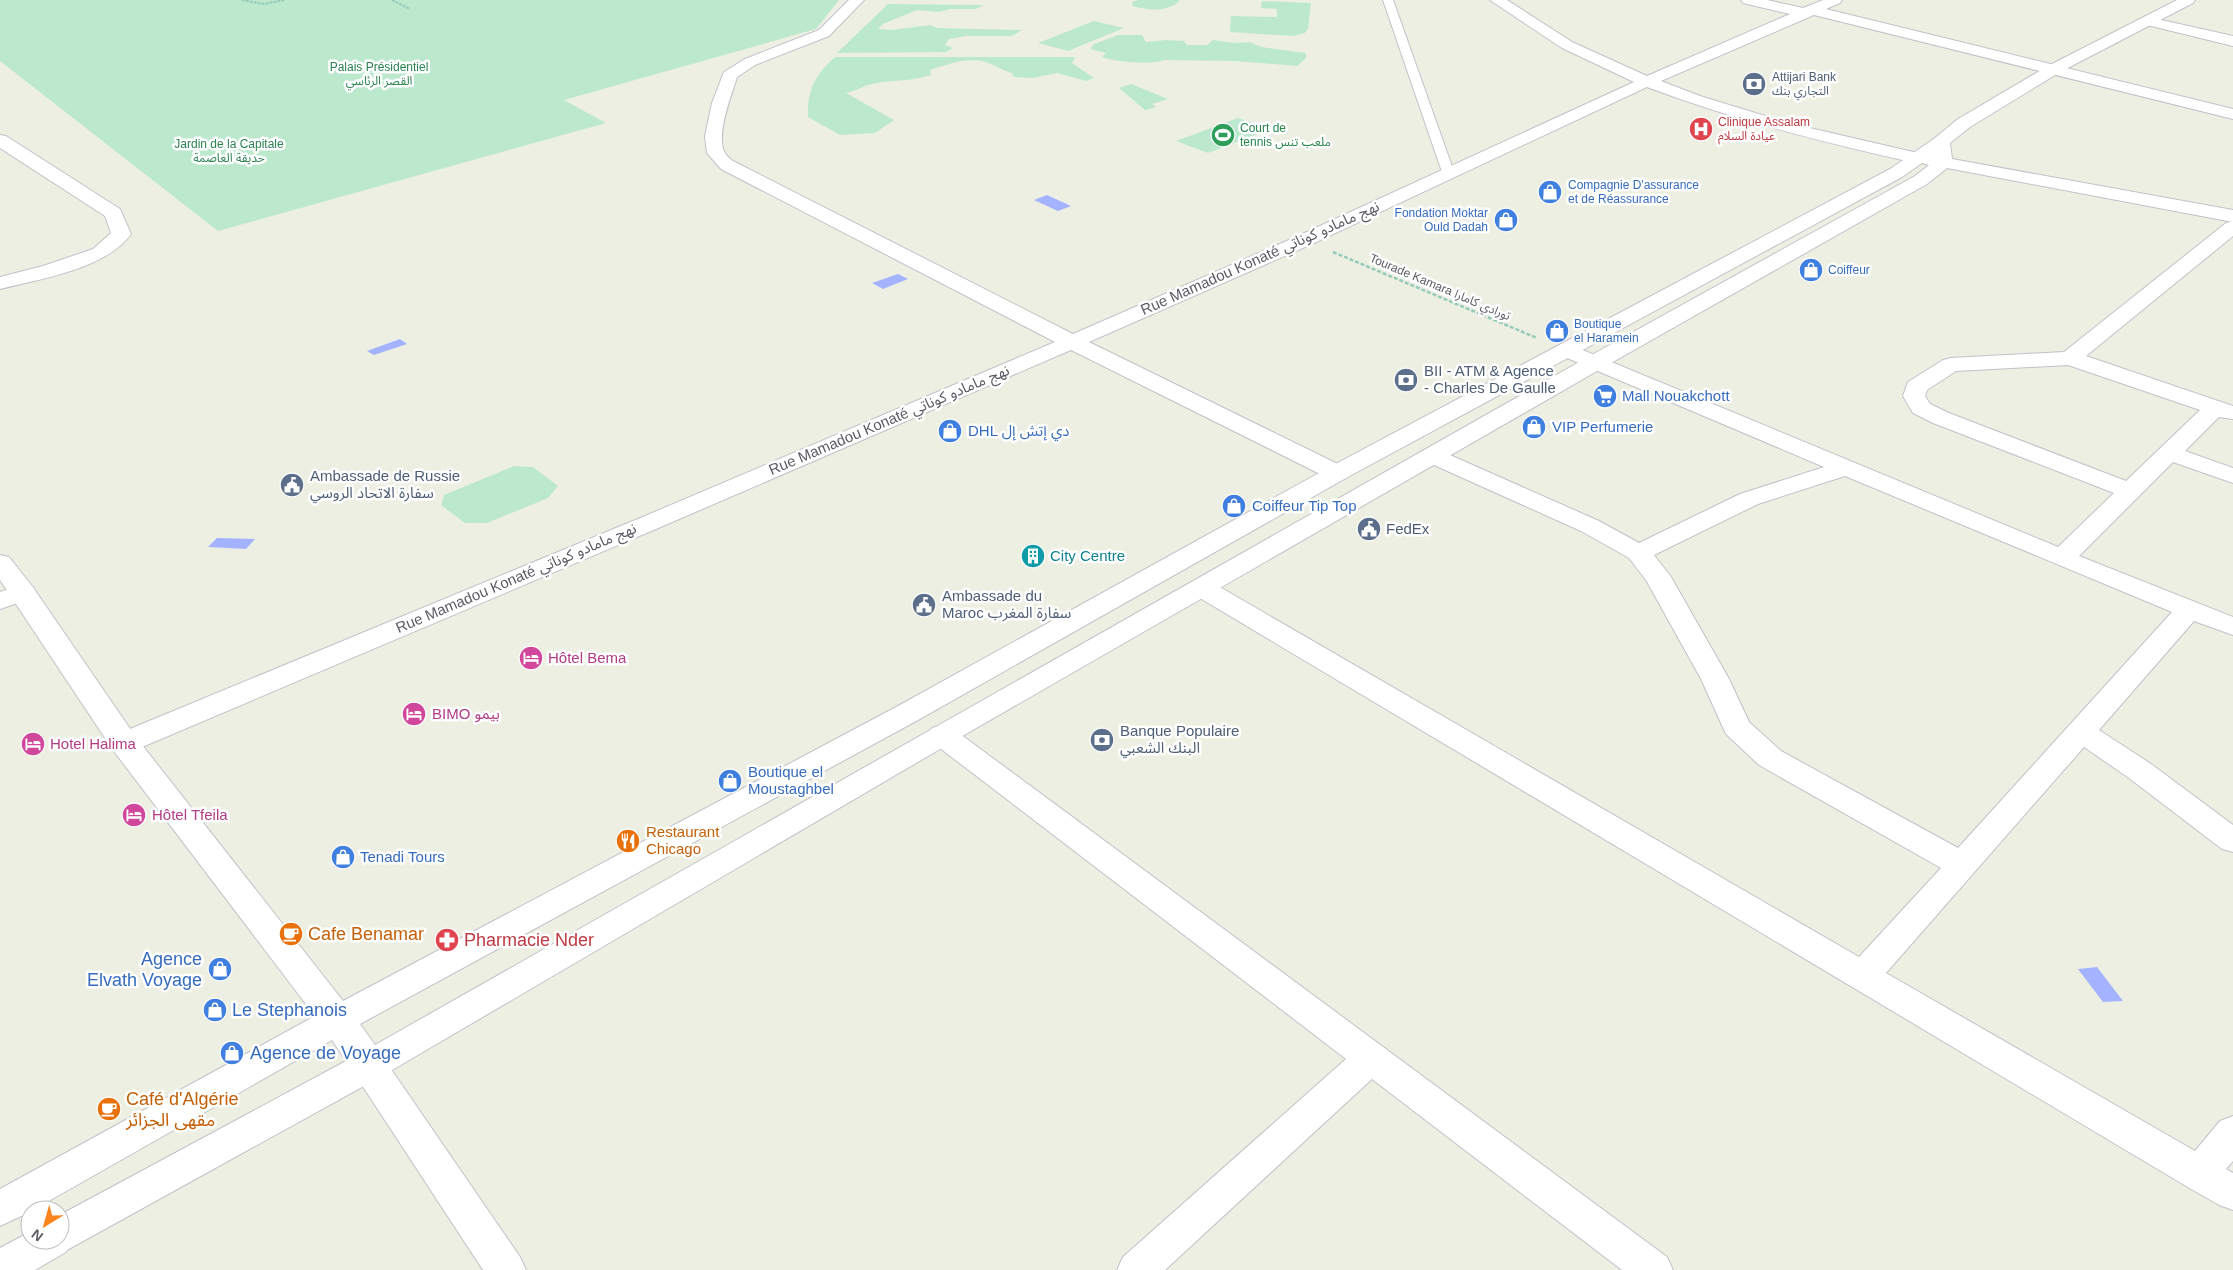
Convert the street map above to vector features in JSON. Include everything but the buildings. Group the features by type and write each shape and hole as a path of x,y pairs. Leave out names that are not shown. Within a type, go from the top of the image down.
{"street":[{"path":"857,0 832,28 824,33 750,62 730,75 714,131 713,143 716,154 727,164 1072,342 1337,474"},
{"path":"1497,0 1566,44 1646,82 1690,98 1795,130 1934,154 2233,216"},
{"path":"1748,0 1816,6 2233,114"},
{"path":"70,1230 370,1066 942,735 1596,362 1921,180 1934,154 1964,122 2054,69 2188,0"},
{"name":"Rue Mamadou Konaté نهج مامادو كوناتي","path":"124,743 1072,342 1305,240 1448,172 1646,82 1697,62 1816,6"},
{"path":"2148,21 2233,41"},
{"path":"0,140 113,213 121,234 100,252 50,270 0,283"},
{"path":"0,1209 338,1020 908,713 1337,474 1934,154"},
{"path":"2070,358 2233,227"},
{"path":"1568,350 2062,558 2233,627"},
{"path":"2130,491 1941,418 1921,408 1914,396 1916,387 1951,365 2070,358 2224,411"},
{"path":"2062,558 2169,453 2224,411"},
{"path":"2169,453 2233,476"},
{"path":"1433,456 1590,526 1638,553 1658,577 1716,679 1736,727 1770,758 1962,865"},
{"path":"1638,553 1749,498 1846,468"},
{"path":"0,563 12,597 338,1020 506,1270"},
{"path":"1202,588 2233,1193"},
{"path":"1864,976 2189,610"},
{"path":"2080,731 2140,771 2233,841"},
{"path":"942,735 1370,1059 1653,1270"},
{"path":"1137,1270 1370,1059"},
{"path":"2200,1174 2233,1132"},
{"path":"0,1268 33,1250"}],"lane":[{"path":"1388,0 1448,172"}],"path":[{"path":"242,0 264,4 284,0"},
{"path":"392,0 410,10"},
{"name":"Tourade Kamara تورادي كامارا","path":"1305,240 1568,350"}],"green space":[{"path":"0,0 839,0 816,29 564,100 606,123 218,231 0,61"},
{"path":"1138,0 1180,0 1170,7 1146,9 1133,6 1132,2"},
{"path":"1262,1 1311,3 1308,29 1305,33 1293,36 1230,32 1231,16 1277,17 1277,9 1261,8"},
{"path":"888,4 984,5 976,9 950,9 939,12 917,10 883,24 878,29 891,30 931,25 936,28 1022,30 1012,36 966,36 949,39 945,45 953,48 946,52 837,53"},
{"path":"1094,21 1124,28 1068,51 1038,43"},
{"path":"1118,35 1142,35 1146,42 1184,41 1187,45 1207,45 1213,40 1234,43 1250,42 1261,47 1306,53 1306,58 1297,66 1235,61 1164,60 1158,62 1133,62 1102,57 1106,53 1090,49 1094,44"},
{"path":"835,57 1075,57 1072,63 1094,78 1086,81 1057,73 1032,78 1014,77 1012,73 986,62 972,60 958,62 930,70 931,75 925,77 873,84 846,93 894,120 875,133 840,135 808,117 809,99 817,77"},
{"path":"1131,84 1168,99 1152,104 1156,107 1145,110 1119,88"},
{"name":"Court de tennis ملعب تنس","path":"1238,118 1271,129 1208,153 1176,141"},
{"path":"514,466 533,467 558,486 548,498 487,523 465,523 441,505 444,495"}],"water":[{"path":"1047,195 1071,206 1058,211 1034,200"},
{"path":"898,274 908,279 883,289 872,283"},
{"path":"400,339 407,344 374,355 367,351"},
{"path":"217,538 255,539 246,549 208,547"},
{"path":"2097,967 2123,1001 2103,1002 2078,969"}],"place":[{"name":"Attijari Bank التجاري بنك","path":"1754,84"},
{"name":"Clinique Assalam عيادة السلام","path":"1701,129"},
{"name":"Court de tennis ملعب تنس","path":"1223,135"},
{"name":"Compagnie D'assurance et de Réassurance","path":"1550,192"},
{"name":"Fondation Moktar Ould Dadah","path":"1506,220"},
{"name":"Coiffeur","path":"1811,270"},
{"name":"Boutique el Haramein","path":"1557,331"},
{"name":"BII - ATM & Agence - Charles De Gaulle","path":"1406,380"},
{"name":"Mall Nouakchott","path":"1605,396"},
{"name":"VIP Perfumerie","path":"1534,427"},
{"name":"DHL دي إتش إل","path":"950,431"},
{"name":"Ambassade de Russie سفارة الاتحاد الروسي","path":"292,485"},
{"name":"Coiffeur Tip Top","path":"1234,506"},
{"name":"FedEx","path":"1369,529"},
{"name":"City Centre","path":"1033,556"},
{"name":"Ambassade du Maroc سفارة المغرب","path":"924,605"},
{"name":"Hôtel Bema","path":"531,658"},
{"name":"BIMO بيمو","path":"414,714"},
{"name":"Banque Populaire البنك الشعبي","path":"1102,740"},
{"name":"Hotel Halima","path":"33,744"},
{"name":"Boutique el Moustaghbel","path":"730,781"},
{"name":"Hôtel Tfeila","path":"134,815"},
{"name":"Restaurant Chicago","path":"628,841"},
{"name":"Tenadi Tours","path":"343,857"},
{"name":"Cafe Benamar","path":"291,934"},
{"name":"Pharmacie Nder","path":"447,940"},
{"name":"Agence Elvath Voyage","path":"220,969"},
{"name":"Le Stephanois","path":"215,1010"},
{"name":"Agence de Voyage","path":"232,1053"},
{"name":"Café d'Algérie مقهى الجزائر","path":"109,1109"}],"park label":[{"name":"Palais Présidentiel القصر الرئاسي","path":"379,74"},
{"name":"Jardin de la Capitale حديقة العاصمة","path":"229,151"}]}
